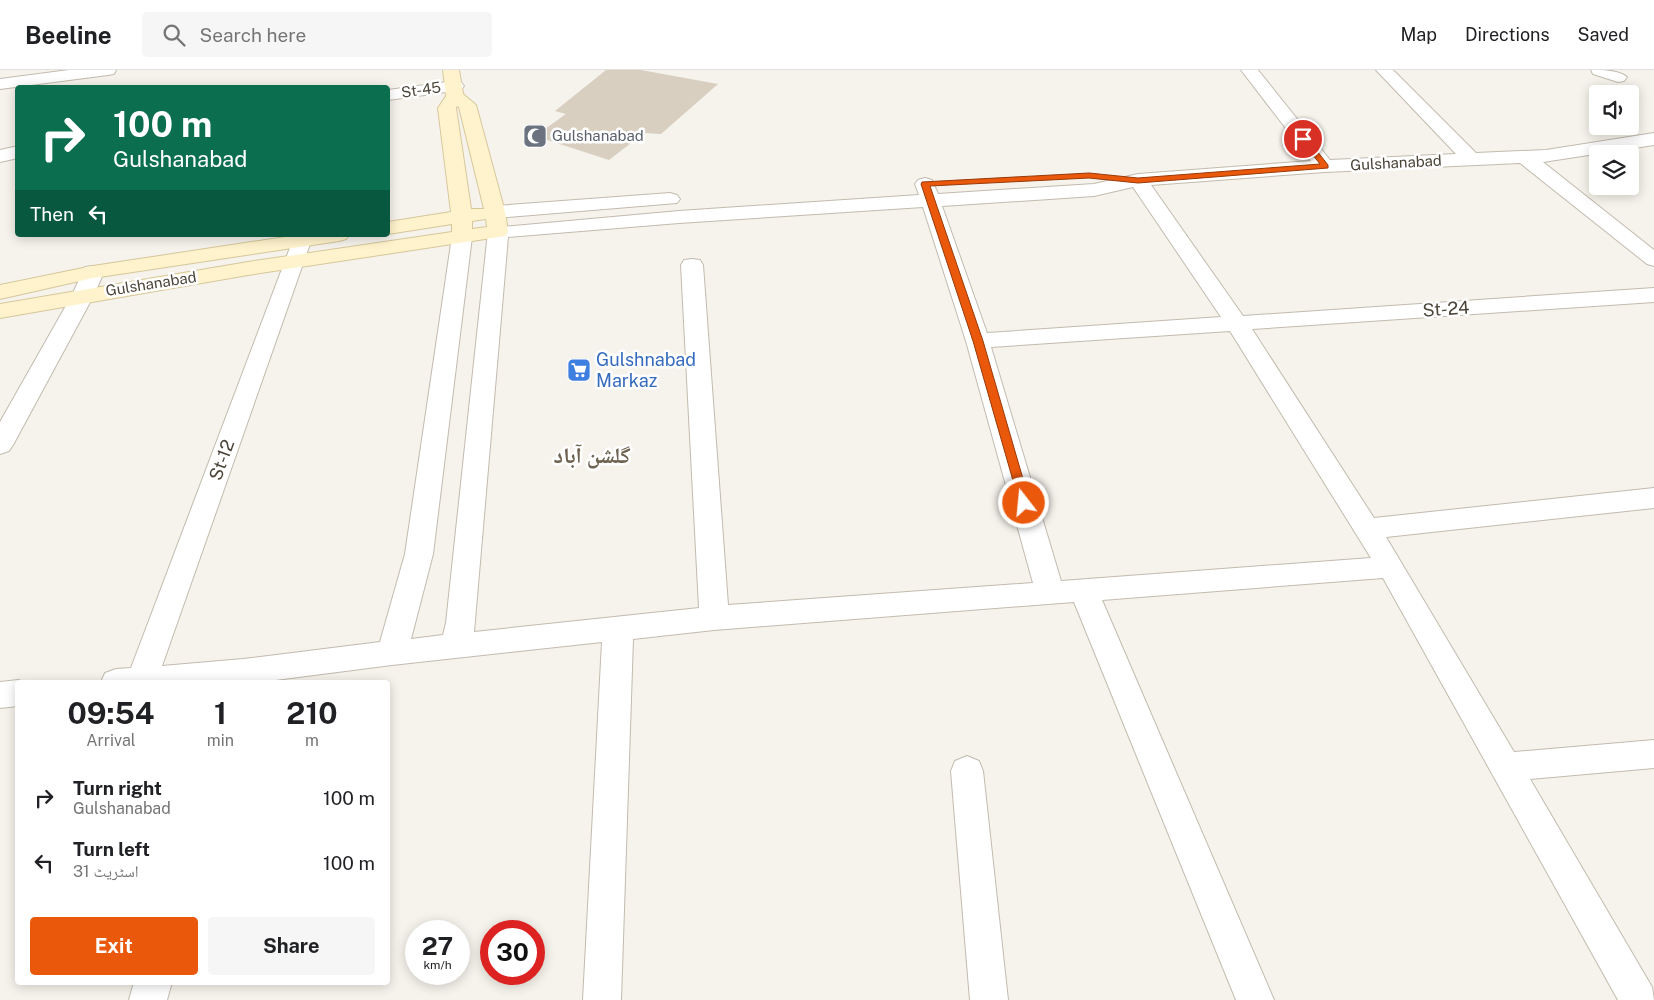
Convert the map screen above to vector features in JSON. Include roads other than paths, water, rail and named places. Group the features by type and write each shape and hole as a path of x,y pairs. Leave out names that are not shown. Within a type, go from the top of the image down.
{"street":[{"path":"0,84 108,70"},
{"path":"1249,70 1325,166"},
{"path":"1384,70 1472,160"},
{"path":"1599,70 1618,77"},
{"path":"454,84 467,105 496,222 461,623 456,646"},
{"path":"392,653 419,554 462,227 448,108 454,84"},
{"name":"St-45","path":"390,95 454,84"},
{"name":"Gulshanabad","path":"739,195 1094,190 1138,180 1325,166 1526,158 1654,139"},
{"path":"0,156 15,153"},
{"path":"1546,156 1654,237"},
{"path":"1526,158 1654,260"},
{"path":"1138,180 1237,324 1391,568 1639,1000"},
{"path":"928,192 978,341 1050,592"},
{"name":"Gulshanabad","path":"0,292 93,272 297,251 496,222 683,204 928,192"},
{"name":"Gulshanabad","path":"390,228 462,227"},
{"name":"Gulshanabad","path":"0,311 297,251 334,237"},
{"name":"St-12","path":"129,680 297,251"},
{"path":"692,265 714,618"},
{"path":"0,446 83,295 93,272"},
{"name":"St-24","path":"978,341 1654,295"},
{"path":"1366,529 1654,498"},
{"path":"157,680 242,677 392,653 714,618 1391,568"},
{"path":"1083,590 1255,1000"},
{"path":"602,1000 618,629"},
{"path":"0,695 15,693"},
{"path":"1505,767 1654,754"},
{"path":"967,771 989,1000"},
{"path":"148,1000 152,985"}],"place":[{"name":"Gulshanabad","path":"535,136"},
{"name":"Gulshnabad Markaz","path":"579,370"}],"district":[{"name":"گلشن آباد","path":"592,455"}]}
